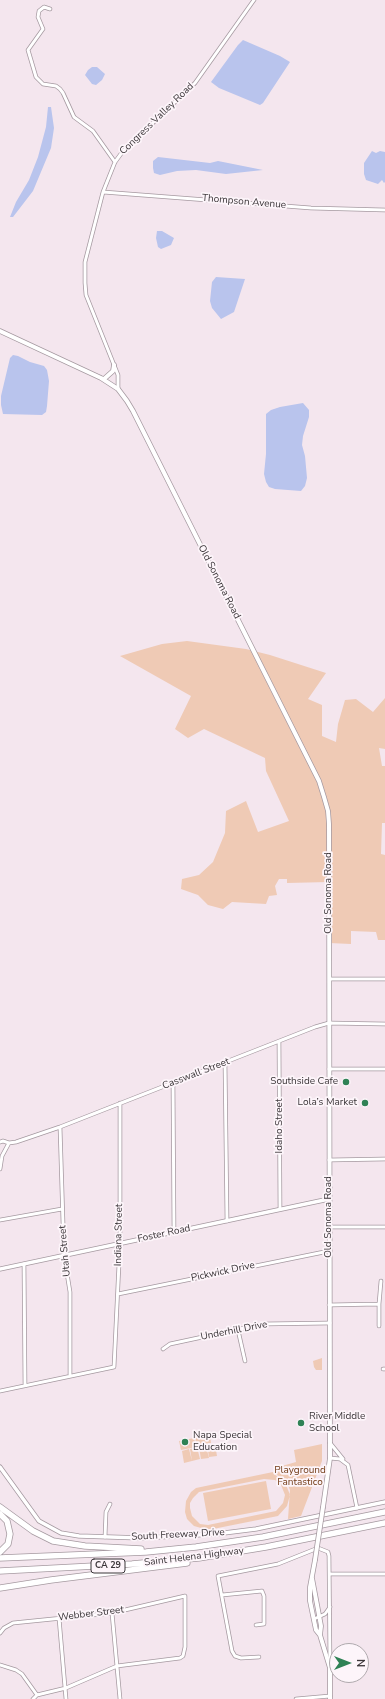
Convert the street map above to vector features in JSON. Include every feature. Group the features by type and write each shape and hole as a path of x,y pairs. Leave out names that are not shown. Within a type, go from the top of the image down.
{"highway":[{"path":"0,1508 33,1531 53,1541 85,1546 171,1550"},
{"name":"Saint Helena Highway","path":"0,1558 171,1550 263,1537 385,1512"},
{"path":"0,1514 7,1522 10,1534 8,1544 0,1552"},
{"name":"Saint Helena Highway","path":"0,1571 132,1564 216,1556 385,1523"},
{"path":"0,1588 77,1576 158,1568 216,1556"}],"main road":[{"name":"Old Sonoma Road","path":"0,331 89,371 118,389 133,411 319,781 328,811 330,979 330,1458 310,1587 310,1601 316,1618 316,1630 320,1635 329,1665"},
{"path":"104,380 113,370 114,365"},
{"name":"Old Sonoma Road","path":"330,1683 330,1698"}],"street":[{"name":"Congress Valley Road","path":"118,389 118,375 86,295 85,283 85,262 103,192 115,162 123,151 195,83 254,0"},
{"path":"50,9 44,7 39,11 38,17 42,29 28,50 36,77 43,84 56,86 60,89 74,117 93,131 115,162"},
{"name":"Thompson Avenue","path":"103,192 311,208 385,210"},
{"path":"330,979 385,979"},
{"name":"Casswall Street","path":"0,1142 7,1141 9,1143 60,1127 315,1027 330,1023 385,1024"},
{"name":"Idaho Street","path":"279,1042 280,1209"},
{"path":"225,1062 227,1221"},
{"path":"329,1069 385,1068"},
{"path":"173,1083 174,1232"},
{"name":"Indiana Street","path":"70,1376 114,1367 120,1243 120,1104"},
{"name":"Utah Street","path":"60,1127 64,1255 70,1292 70,1376"},
{"path":"0,1170 2,1156 9,1143"},
{"path":"329,1160 385,1159"},
{"name":"Foster Road","path":"0,1269 329,1199"},
{"path":"0,1220 62,1209"},
{"path":"329,1227 385,1227"},
{"name":"Pickwick Drive","path":"118,1294 329,1250"},
{"path":"24,1264 25,1385"},
{"path":"379,1326 381,1281"},
{"path":"329,1305 379,1304"},
{"name":"Underhill Drive","path":"163,1349 170,1344 263,1324 330,1323"},
{"path":"238,1330 245,1361"},
{"path":"0,1391 70,1376"},
{"path":"330,1443 346,1462 350,1471 357,1508"},
{"path":"330,1458 336,1457 346,1462"},
{"name":"South Freeway Drive","path":"0,1467 34,1515 43,1524 65,1534 105,1537 165,1538 224,1533 256,1529 385,1502"},
{"path":"105,1537 106,1512 110,1504"},
{"name":"Old Sonoma Road","path":"222,1595 218,1576 278,1564 313,1549 318,1548 328,1552 330,1574 330,1643"},
{"path":"330,1574 385,1574"},
{"path":"256,1624 264,1624 264,1596 262,1591 222,1595 232,1651 235,1656 242,1658 259,1657"},
{"name":"Webber Street","path":"0,1633 4,1628 13,1623 112,1613 185,1596 183,1656 180,1658 117,1666"},
{"path":"316,1618 325,1614 330,1607"},
{"path":"112,1613 120,1699"},
{"path":"59,1618 66,1699"},
{"path":"0,1665 16,1670 22,1674 37,1695"},
{"path":"33,1699 37,1695 66,1688 117,1666"},
{"path":"296,1699 330,1698"}],"green space":[{"path":"187,641 246,649 326,673 308,699 322,705 322,736 336,742 338,724 345,700 356,699 373,712 385,698 385,749 379,748 382,766 385,766 385,823 382,823 381,854 385,855 385,940 378,940 376,932 351,931 351,944 329,943 329,882 287,883 287,879 279,879 275,886 277,895 269,896 266,904 232,902 223,909 208,905 198,895 181,889 182,879 199,875 213,862 225,833 226,811 246,801 258,832 289,821 266,771 265,758 204,729 188,738 175,729 191,696 120,656 162,644"},
{"path":"322,1358 322,1370 316,1370 313,1361"},
{"path":"210,1435 211,1443 197,1446 195,1438"},
{"path":"194,1438 196,1447 181,1450 179,1441"},
{"path":"215,1444 217,1456 209,1457 207,1445"},
{"name":"Playground Fantastico","path":"322,1444 322,1461 301,1516 288,1519 290,1490 286,1481 274,1473 275,1468 296,1462 294,1450"},
{"path":"206,1446 209,1458 201,1459 199,1447"},
{"path":"197,1447 200,1459 192,1461 190,1449"},
{"path":"189,1449 192,1461 184,1463 182,1451"},
{"path":"273,1472 285,1482 290,1495 287,1506 278,1516 208,1530 194,1526 187,1519 185,1512 186,1501 191,1492 196,1488","holes":["264,1479 275,1480 281,1485 285,1495 283,1503 276,1511 208,1525 200,1524 192,1516 190,1503 199,1492"]},
{"path":"266,1481 271,1509 208,1521 203,1493"}],"water":[{"path":"243,40 290,62 263,103 260,105 219,88 211,82"},
{"path":"92,67 97,67 105,74 102,80 96,85 92,84 85,75"},
{"path":"48,107 51,107 54,128 51,148 33,191 13,217 10,217 16,202 29,180 38,157 46,127"},
{"path":"372,151 376,153 380,151 385,152 384,183 382,180 378,184 366,180 364,174 364,163"},
{"path":"158,157 210,163 218,161 263,170 226,174 196,170 177,171 160,175 154,173 153,168 153,161"},
{"path":"157,231 162,231 174,238 171,245 161,249 158,247 156,238"},
{"path":"216,277 245,279 234,312 221,319 212,308 210,301 212,282"},
{"path":"13,355 44,366 47,370 49,381 47,406 46,412 42,415 3,414 1,396 10,358"},
{"path":"303,403 309,410 309,417 303,436 302,445 305,456 307,478 305,486 301,491 275,489 269,487 264,474 266,454 266,414 271,410 280,407"}],"place":[{"name":"Southside Cafe","path":"346,1082"},
{"name":"Lola’s Market","path":"365,1103"},
{"name":"River Middle School","path":"301,1423"},
{"name":"Napa Special Education","path":"185,1442"}]}
